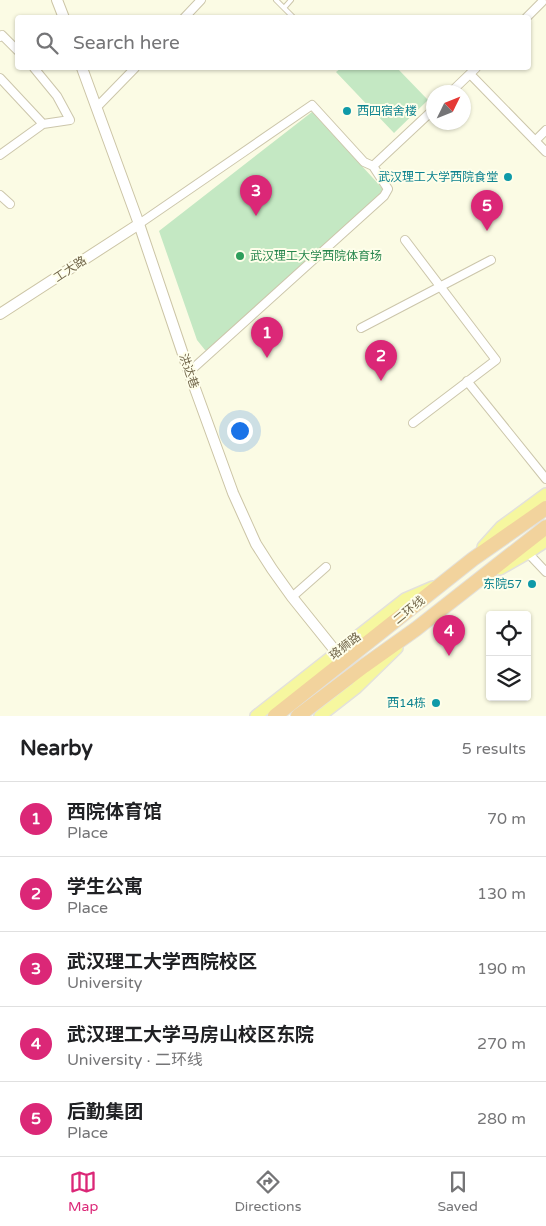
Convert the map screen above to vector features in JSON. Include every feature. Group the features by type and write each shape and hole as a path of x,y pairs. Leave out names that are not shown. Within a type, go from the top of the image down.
{"highway":[{"name":"二环线","path":"275,716 439,585 546,508"},
{"name":"二环线","path":"298,716 416,629 546,527"}],"main road":[{"path":"473,559 501,527 546,494"},
{"path":"477,582 528,553 546,540"},
{"name":"珞狮路","path":"256,716 406,600 439,585"},
{"path":"320,716 366,678 416,629"}],"street":[{"path":"57,0 63,15"},
{"path":"187,15 201,0"},
{"path":"529,15 543,3"},
{"path":"0,37 2,35 15,48"},
{"path":"0,155 44,124 70,120 57,96 36,70"},
{"name":"洪达巷","path":"83,70 233,493 252,535 272,569 337,653"},
{"path":"97,107 133,70"},
{"path":"458,85 474,70"},
{"path":"470,74 546,152"},
{"path":"0,78 44,124"},
{"path":"139,224 312,105 364,162 373,166 388,188 384,196 189,372"},
{"path":"373,166 426,116"},
{"path":"535,141 546,130"},
{"path":"0,195 10,204"},
{"name":"工大路","path":"0,314 139,224"},
{"path":"405,240 496,360 413,423"},
{"path":"361,328 491,260"},
{"path":"467,381 546,479"},
{"path":"528,553 546,572"},
{"path":"292,597 326,567"}],"lane":[{"path":"276,0 291,15"},
{"path":"284,8 291,0"}],"green space":[{"path":"338,70 399,70 426,98 426,102 394,133 336,72"},
{"name":"武汉理工大学西院体育场","path":"312,112 384,190 210,351 205,350 197,340 159,231"}],"place":[{"name":"西四宿舍楼","path":"347,111"},
{"name":"武汉理工大学西院食堂","path":"508,177"},
{"name":"武汉理工大学西院校区","path":"256,216"},
{"name":"后勤集团","path":"487,231"},
{"name":"武汉理工大学西院体育场","path":"240,256"},
{"name":"西院体育馆","path":"267,358"},
{"name":"学生公寓","path":"381,381"},
{"name":"东院57","path":"532,584"},
{"name":"武汉理工大学马房山校区东院","path":"449,656"},
{"name":"西14栋","path":"436,703"}]}
